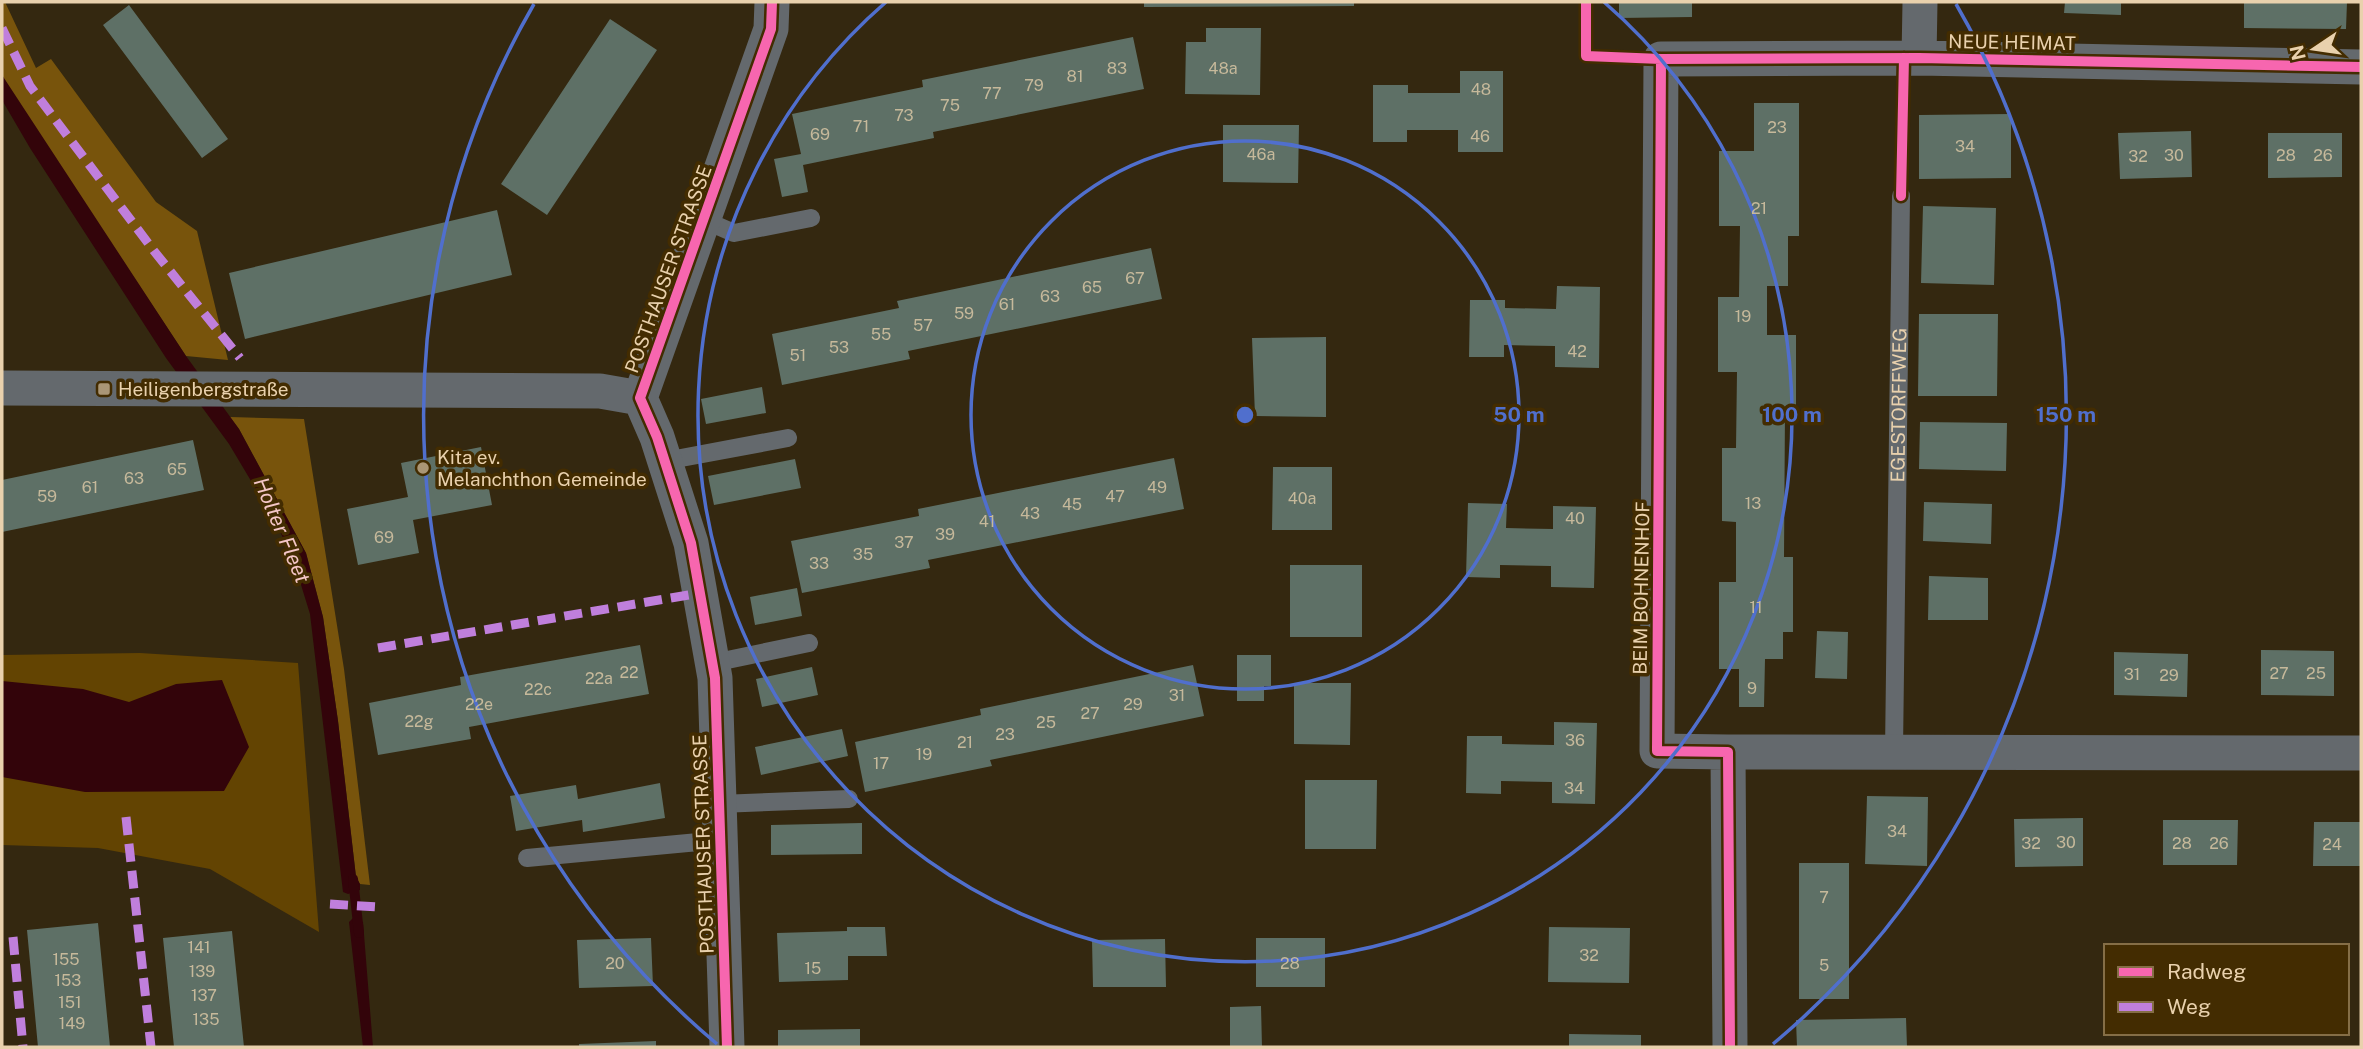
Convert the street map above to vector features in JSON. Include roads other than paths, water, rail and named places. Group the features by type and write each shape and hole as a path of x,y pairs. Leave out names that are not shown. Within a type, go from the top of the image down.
{"street":[{"name":"POSTHAUSER STRASSE","path":"727,1047 716,678 691,543 657,437 640,398 771,29 772,2"},
{"name":"NEUE HEIMAT","path":"1919,58 1920,2"},
{"name":"NEUE HEIMAT","path":"1661,59 1919,58 2361,67"},
{"name":"BEIM BOHNENHOF","path":"1661,59 1657,751 1728,752"},
{"path":"2,388 600,391 640,398"},
{"path":"1730,1047 1728,752 2361,753"}],"lane":[{"name":"EGESTORFFWEG","path":"1894,751 1901,196"},
{"path":"704,219 734,233 811,218"},
{"path":"665,461 788,438"},
{"path":"713,663 809,643"},
{"path":"719,804 849,800"},
{"path":"527,858 720,840"}],"water":[{"path":"2,75 186,356 239,429 306,553 323,617 356,877 360,890 348,894 343,892 310,614 293,559 275,521 229,444 166,358 30,148 2,100"},
{"path":"222,680 249,747 224,791 85,792 2,777 2,681 83,689 129,702 176,684"},
{"path":"353,918 363,922 373,1047 363,1047 349,922"}],"waterway":[{"name":"Holter Fleet","path":"353,879 359,933"}],"place":[{"name":"Heiligenbergstraße","path":"104,389"},
{"name":"Kita ev. Melanchthon Gemeinde","path":"423,468"}]}
